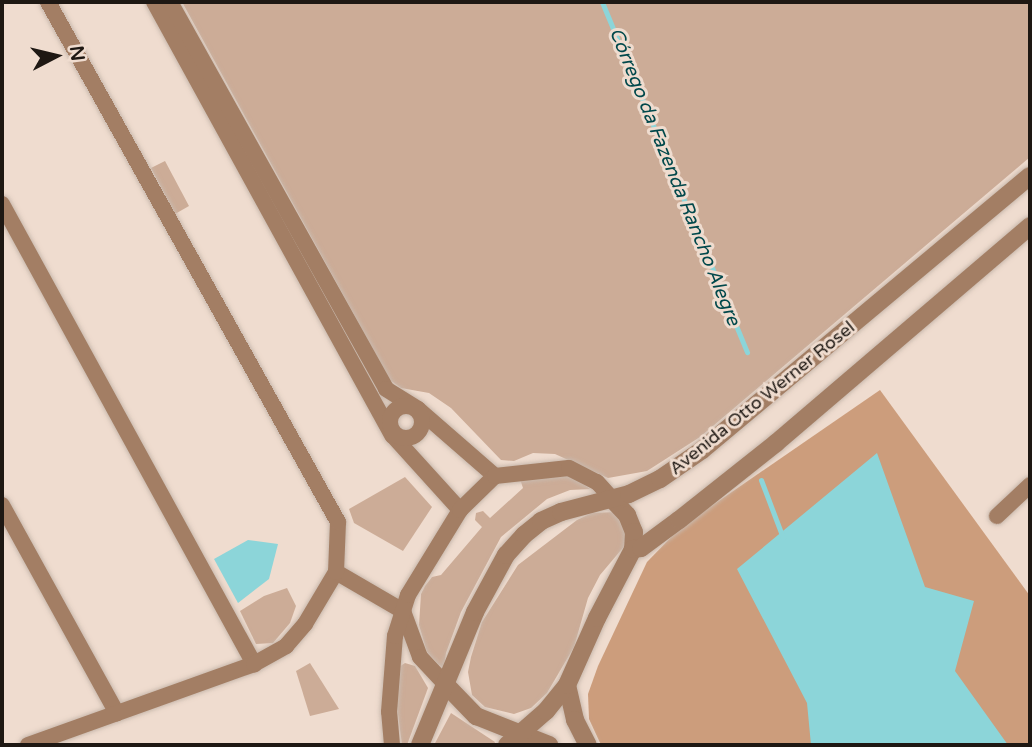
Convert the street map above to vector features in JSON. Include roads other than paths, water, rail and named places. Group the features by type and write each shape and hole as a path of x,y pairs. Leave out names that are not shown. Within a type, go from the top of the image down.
{"street":[{"path":"28,745 254,664 286,646 305,624 336,572 338,522 48,2"},
{"path":"154,2 393,436 460,510"},
{"path":"170,2 386,389 418,409 495,476"},
{"name":"Avenida Otto Werner Rosel","path":"420,745 481,601 506,555 524,535 541,521 561,512 613,500 660,479 702,450 1030,176"},
{"path":"2,204 254,664"},
{"path":"633,549 641,548 679,520 776,443 1030,226"},
{"path":"393,436 390,420 397,410 409,406 418,409"},
{"path":"392,745 389,712 390,665 403,611 408,595 460,510 495,476 569,468 597,482 627,515 634,532 633,549 597,618 567,685 546,711 507,745"},
{"path":"997,516 1030,485"},
{"path":"2,505 117,713"},
{"path":"336,572 403,611 420,657 475,716 550,745"},
{"path":"567,685 575,720 588,745"}],"water":[{"path":"877,453 925,587 974,601 955,671 1008,745 811,745 807,703 737,569"},
{"path":"248,540 278,544 269,579 238,603 214,559"}],"waterway":[{"name":"Córrego da Fazenda Rancho Alegre","path":"602,2 747,352"},
{"name":"Córrego da Fazenda Rancho Alegre","path":"761,480 783,538"}]}
